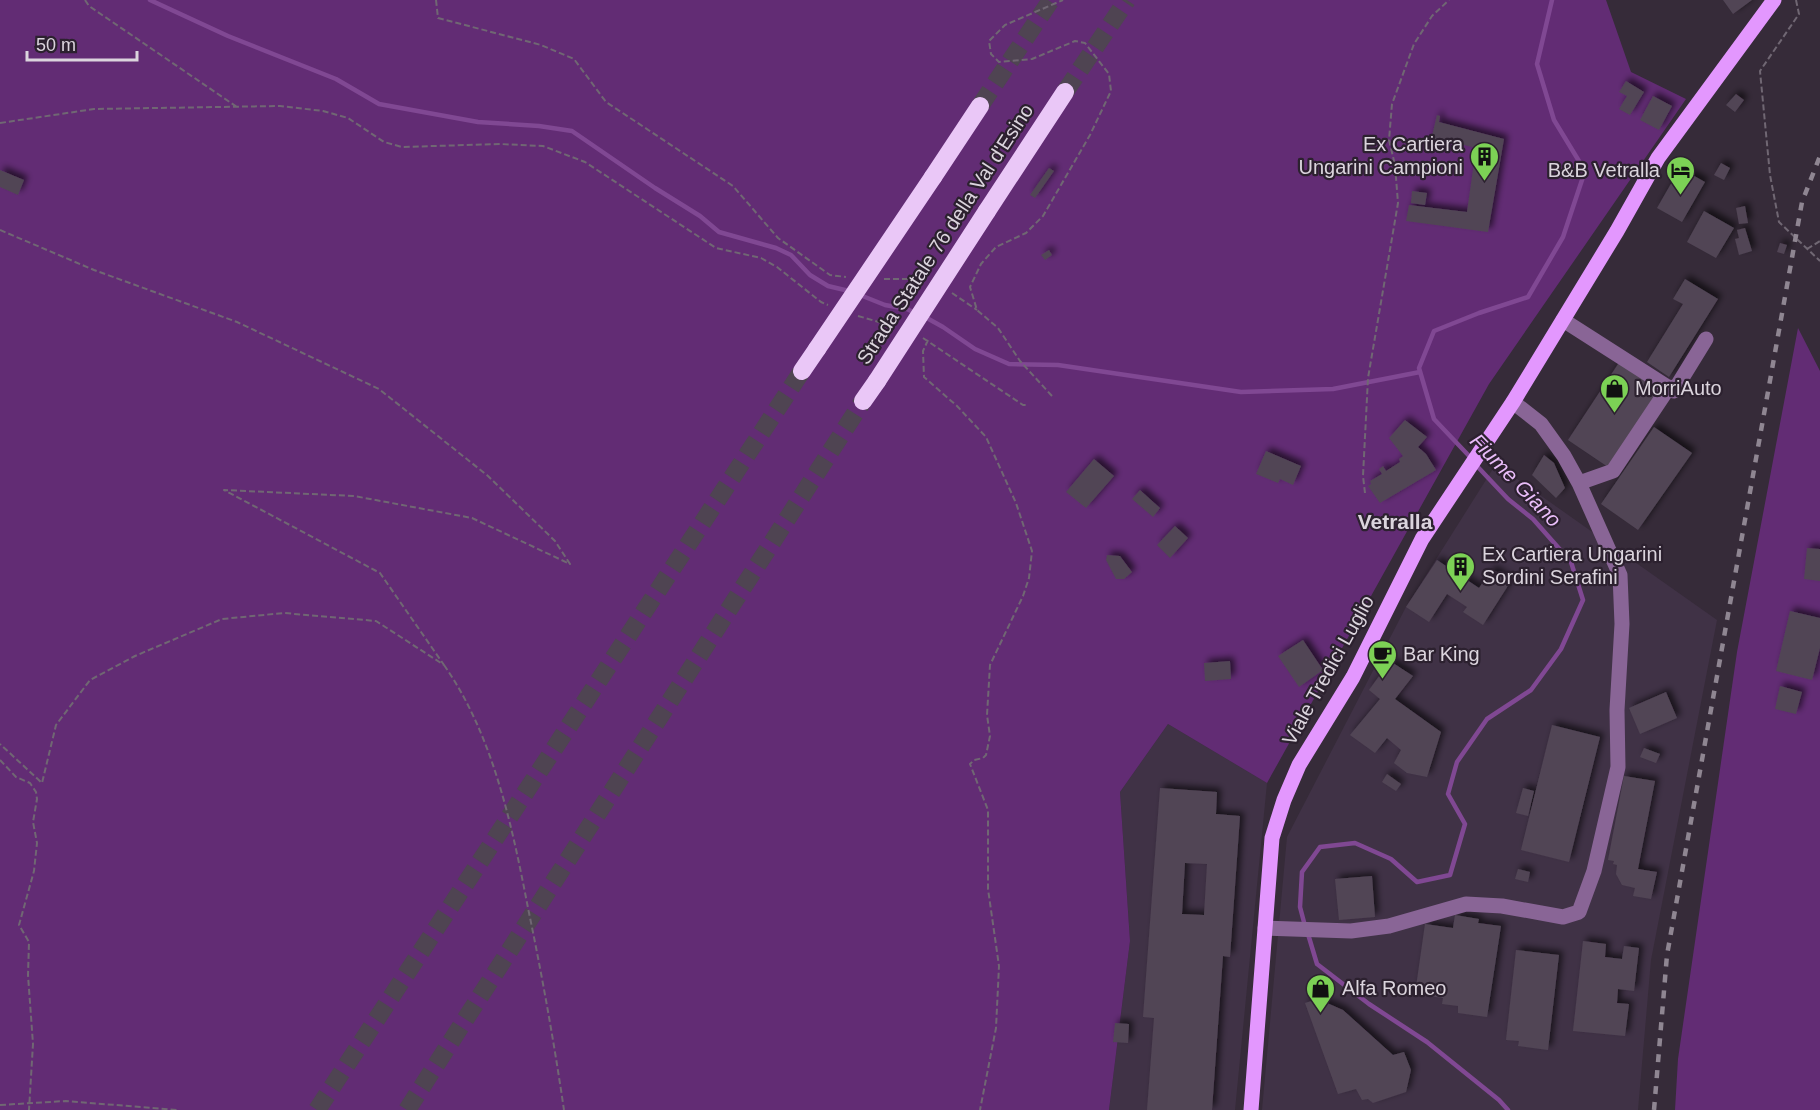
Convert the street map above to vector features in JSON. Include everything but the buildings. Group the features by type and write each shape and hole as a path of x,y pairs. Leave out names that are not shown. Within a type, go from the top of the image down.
{"highway":[{"name":"Strada Statale 76 della Val d'Esino","path":"863,401 1065,92"},
{"name":"Strada Statale 76 della Val d'Esino","path":"802,371 980,106"}],"main road":[{"name":"Viale Tredici Luglio","path":"1251,1110 1272,838 1299,765 1353,677 1422,539 1513,402 1617,231 1658,158 1774,0"}],"street":[{"path":"1563,320 1674,391 1706,339"},
{"path":"1579,483 1613,471 1669,387"},
{"path":"1265,928 1351,931 1389,926 1466,904 1502,906 1563,917 1579,912 1594,871 1618,767 1617,710 1622,624 1620,575 1579,483 1541,424 1513,402"}],"path":[{"path":"85,0 89,6 237,107"},
{"path":"436,0 438,18 541,45 574,59 606,102 733,186 778,238 830,275 853,277"},
{"path":"1365,493 1363,476 1368,378 1398,203 1395,165 1389,140 1392,104 1414,44 1432,16 1449,0"},
{"path":"1796,0 1799,14 1760,71 1770,175 1779,222 1820,261"},
{"path":"0,123 94,109 280,106 323,111 348,118 384,142 402,147 500,144 543,146 585,162 716,248 761,258 777,267 821,302 831,306"},
{"path":"0,230 94,270 237,322 380,389 488,476 555,541 570,564 472,518 354,496 224,490 380,573 458,684 493,762 522,876 548,1007 564,1110"},
{"path":"1807,249 1820,241"},
{"path":"876,279 932,279"},
{"path":"950,291 976,310"},
{"path":"851,313 881,324 900,327"},
{"path":"919,336 1026,405"},
{"path":"928,340 923,351 924,377 957,406 986,437 1016,503 1032,551 1029,578 1023,596 990,665 987,715 990,736 986,755 970,764 988,810 988,889 999,966 996,1028 980,1110"},
{"path":"1020,361 1052,396"},
{"path":"0,744 42,783 56,725 90,680 135,656 222,620 284,613 376,621 444,664"},
{"path":"0,760 16,777 30,783 36,792 37,799 33,822 37,843 34,871 19,925 30,942 28,975 33,1044 29,1110"},
{"path":"0,1105 66,1101 177,1110"}],"shaded area":[{"path":"0,0 1606,0 1631,72 1686,99 1489,384 1267,783 1168,724 1120,792 1130,941 1109,1110 0,1110"},
{"path":"1798,328 1820,371 1820,1110 1675,1110 1678,1059 1737,652"},
{"path":"1496,464 1717,620 1651,960 1638,1110 1262,1110 1287,837 1406,607"},
{"path":"1168,724 1267,783 1235,1110 1109,1110 1130,941 1120,792"}],"waterway":[{"path":"150,0 228,36 336,79 379,104 478,122 539,126 572,131 700,216 719,232 776,248 791,255 810,275 828,286 849,291"},
{"name":"Fiume Giano","path":"1471,458 1434,419 1419,368 1434,331 1528,297 1563,237 1585,171 1554,120 1537,64 1552,0"},
{"path":"860,295 917,314"},
{"path":"925,317 975,349 1009,364 1058,365 1241,392 1333,389 1420,372"},
{"name":"Fiume Giano","path":"1305,926 1300,907 1302,872 1320,847 1355,843 1391,859 1417,882 1450,875 1465,824 1448,794 1457,762 1487,719 1531,690 1561,649 1583,600 1571,562 1533,519 1508,499 1476,465"},
{"name":"Fiume Giano","path":"1308,934 1317,964 1369,1004 1427,1042 1499,1100 1508,1110"}],"tunnel":[{"path":"980,106 1051,0"},
{"path":"1065,92 1127,0"},
{"path":"317,1110 802,371"},
{"path":"407,1110 863,401"}],"railway":[{"path":"1654,1110 1667,955 1802,202 1820,156"}],"place":[{"name":"Ex Cartiera Ungarini Campioni","path":"1484,182"},
{"name":"B&B Vetralla","path":"1681,196"},
{"name":"MorriAuto","path":"1614,414"},
{"name":"Ex Cartiera Ungarini Sordini Serafini","path":"1461,592"},
{"name":"Bar King","path":"1382,680"},
{"name":"Alfa Romeo","path":"1321,1014"}],"district":[{"name":"Vetralla","path":"1395,521"}]}
